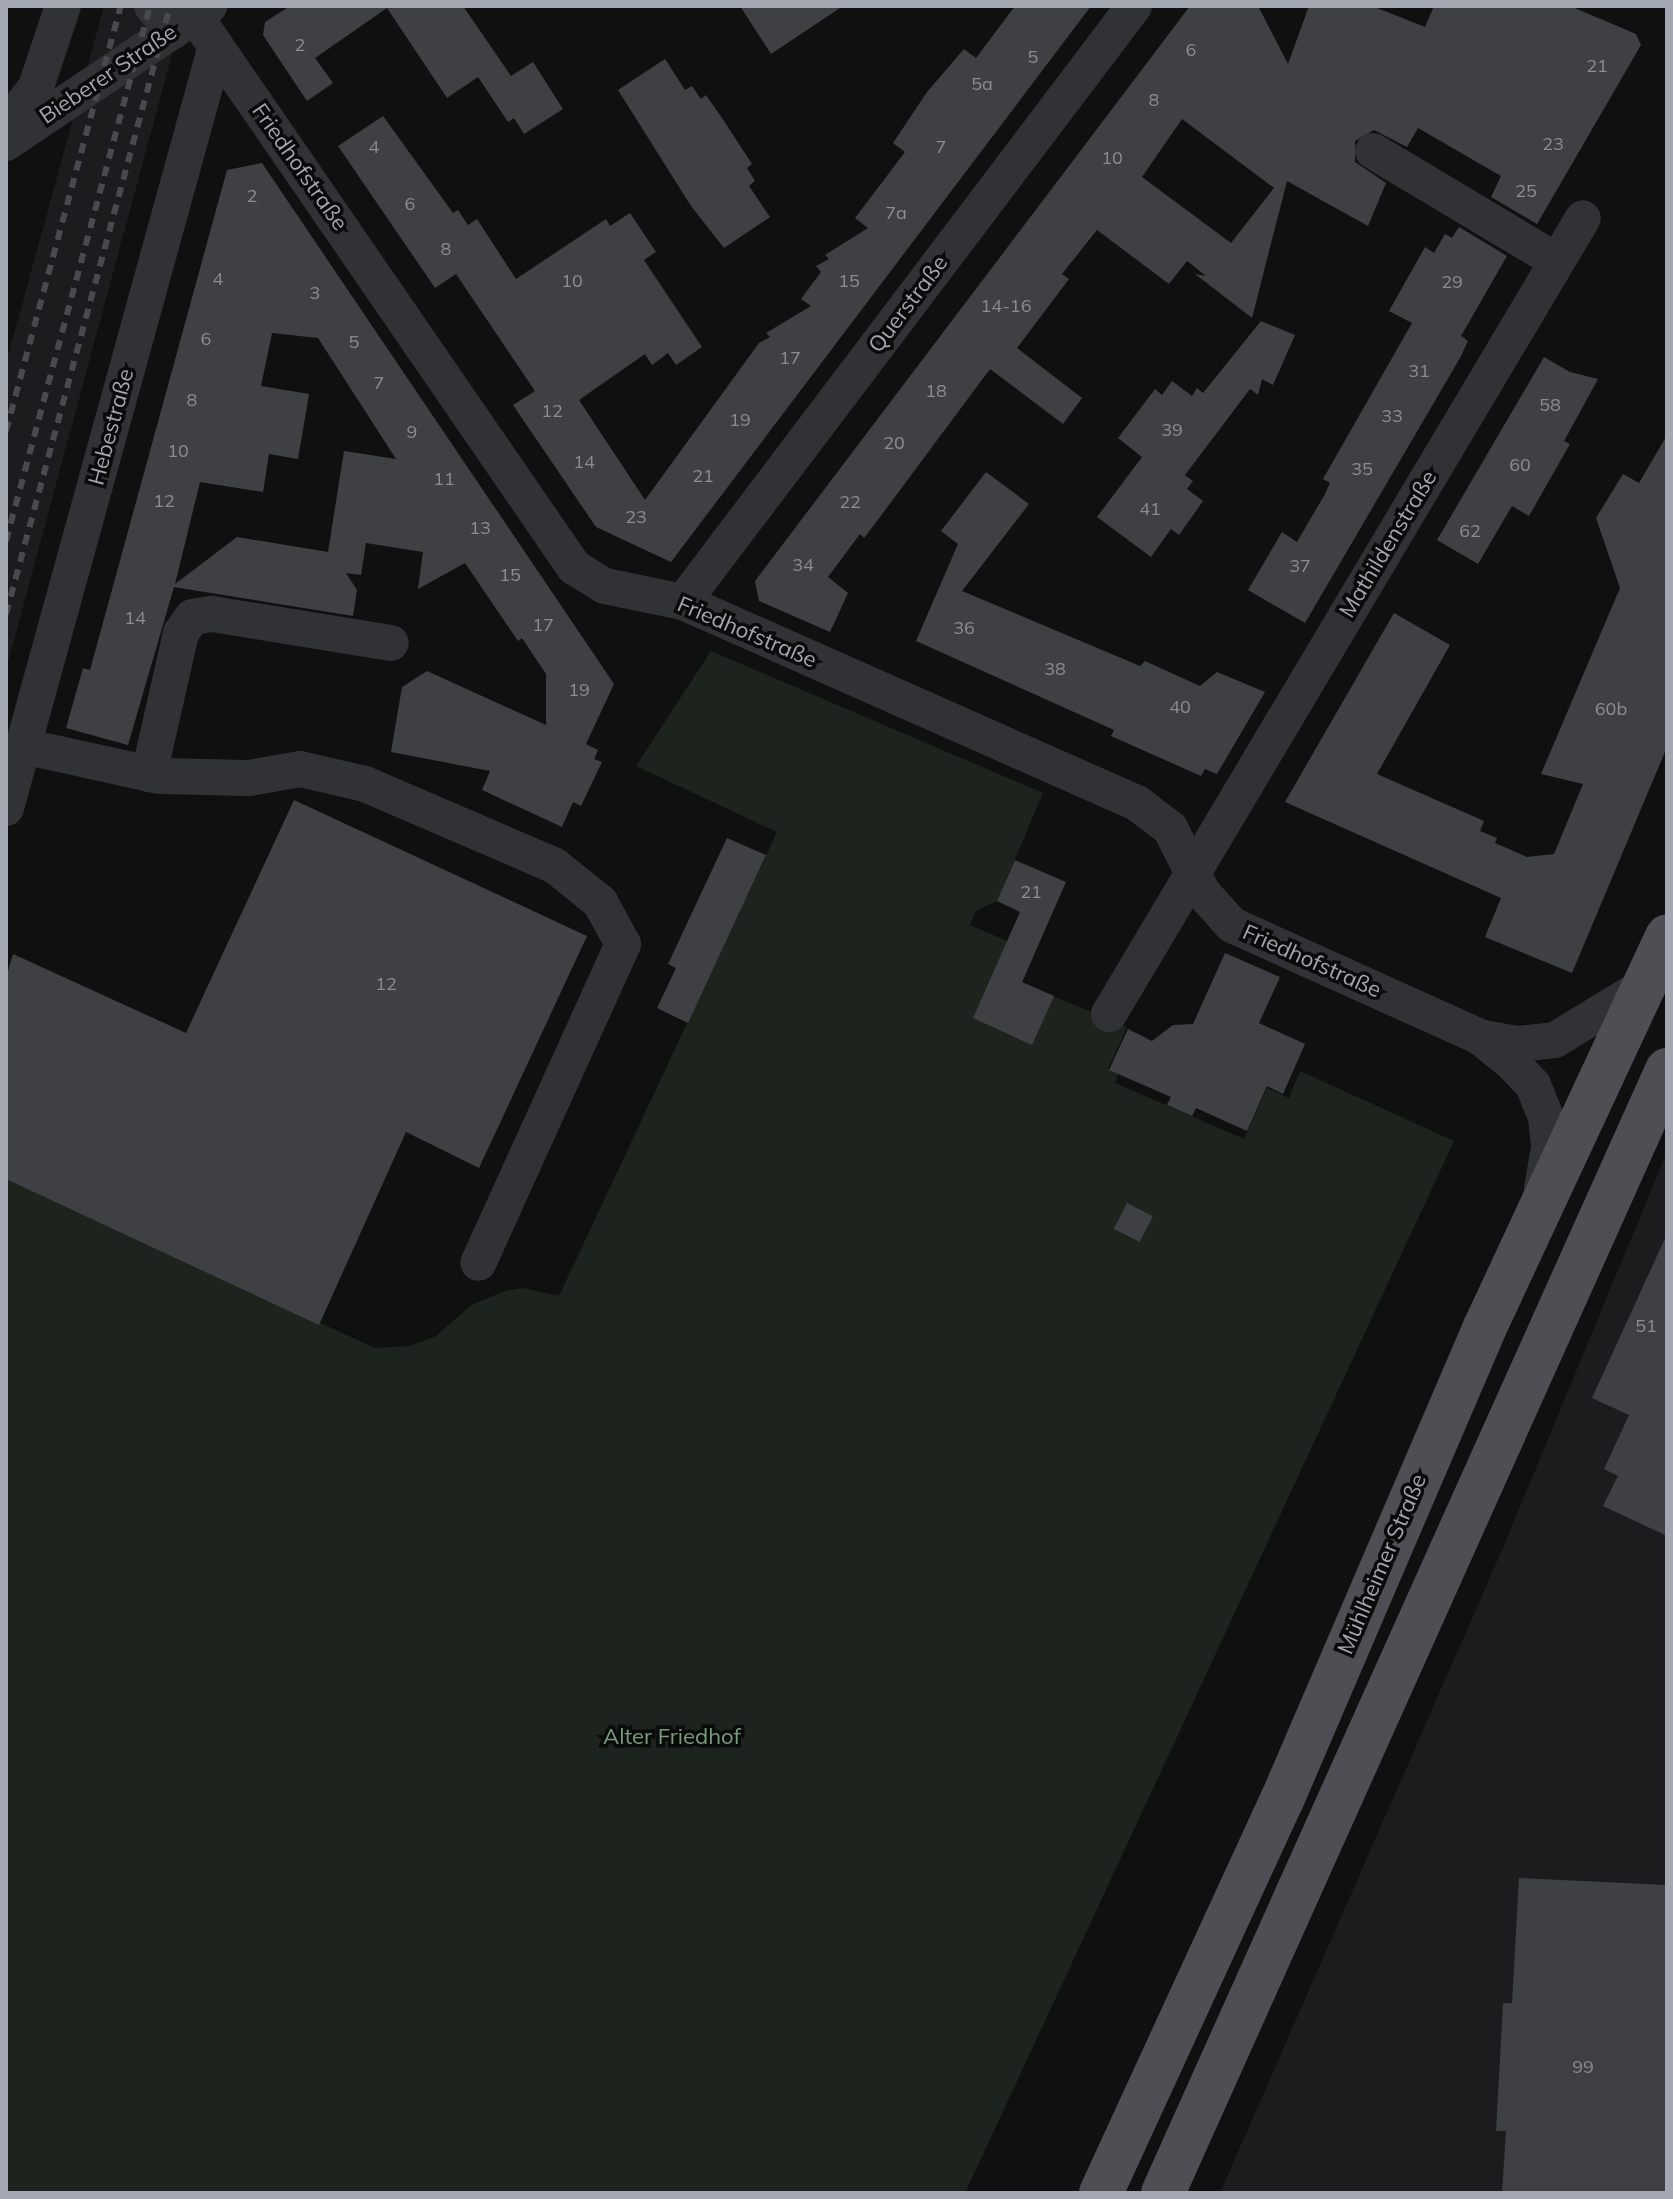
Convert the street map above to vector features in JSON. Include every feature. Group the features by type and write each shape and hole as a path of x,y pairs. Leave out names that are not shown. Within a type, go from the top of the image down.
{"main road":[{"name":"Mühlheimer Straße","path":"1101,2193 1282,1800 1530,1229 1667,936"},
{"path":"1163,2193 1667,1070"}],"street":[{"path":"6,126 36,87 63,6"},
{"name":"Querstraße","path":"683,602 1134,6"},
{"name":"Friedhofstraße","path":"182,15 216,46 574,567 605,586 683,602 1138,804 1170,828 1214,909 1232,925 1480,1037 1518,1044 1555,1040 1645,985"},
{"name":"Bieberer Straße","path":"6,143 182,15"},
{"name":"Hebestraße","path":"6,808 216,46"},
{"path":"1373,151 1557,261"},
{"name":"Mathildenstraße","path":"1109,1014 1583,218"},
{"path":"149,774 181,633 192,617 212,614 391,643"},
{"path":"23,746 149,774 249,778 300,769 365,784 555,866 600,902 623,944 478,1263"},
{"name":"Friedhofstraße","path":"1480,1037 1533,1085 1546,1117 1549,1148 1530,1229"}],"shaded area":[{"path":"104,6 185,6 6,670 6,363"},
{"path":"1667,1152 1667,2193 1220,2193 1502,1550"}],"green space":[{"name":"Alter Friedhof","path":"711,651 1043,793 997,901 976,911 970,925 1035,953 1022,983 1127,1027 1108,1069 1118,1074 1115,1083 1244,1139 1267,1088 1289,1098 1300,1071 1454,1141 965,2193 6,2193 6,1179 375,1348 410,1346 436,1336 473,1304 505,1291 523,1288 559,1296 777,832 636,766"}],"building":[{"path":"290,6 463,6 511,76 533,62 563,109 524,134 514,118 508,122 478,77 447,98 387,8 315,58 333,83 307,101 263,35 265,22"},
{"path":"740,6 843,6 771,54"},
{"path":"1015,6 1091,6 671,562 596,527 513,405 535,391 456,274 435,288 338,146 383,116 453,213 458,210 468,225 477,219 516,279 606,219 610,226 630,213 656,252 644,260 702,347 676,365 668,353 652,365 645,354 579,400 645,500 759,343 770,337 766,333 811,306 801,299 821,272 816,266 829,259 825,255 868,228 855,218 905,152 893,143 927,92 964,49 976,58"},
{"path":"1190,6 1258,6 1288,64 1309,6 1372,6 1425,27 1434,6 1570,6 1636,34 1641,45 1537,224 1491,197 1501,176 1418,128 1407,147 1374,130 1355,141 1355,162 1386,183 1368,226 1287,181 1252,318 1195,274 1206,276 1187,261 1169,284 1097,230 1062,274 1069,279 1017,348 1082,398 1063,424 990,369 864,538 860,534 828,577 848,593 830,632 759,601 755,581","holes":["1182,119 1274,188 1231,243 1142,177"]},
{"path":"665,59 685,90 692,86 701,99 706,95 722,118 752,164 747,168 755,181 749,186 770,217 724,248 691,206 618,90"},
{"path":"262,163 614,684 586,744 598,750 594,759 602,762 581,806 573,802 562,827 482,790 490,771 391,752 402,687 427,671 546,725 546,674 522,638 518,641 465,563 418,589 423,552 366,543 361,575 346,573 357,590 353,616 174,587 128,745 66,728 83,668 90,670 227,170","holes":["272,333 318,338 396,459 344,451 328,552 237,537 175,584 200,482 263,492 269,454 298,459 309,394 261,386"]},
{"path":"1459,227 1507,256 1461,336 1468,341 1460,358 1305,623 1248,590 1282,532 1297,542 1325,494 1330,483 1323,479 1412,323 1389,311 1425,247 1434,253 1445,234 1452,238"},
{"path":"1261,321 1295,335 1273,385 1262,379 1258,395 1250,389 1185,475 1193,481 1187,489 1203,501 1179,535 1171,529 1151,557 1097,517 1142,457 1118,438 1155,389 1162,395 1172,381 1192,396 1197,388 1203,393"},
{"path":"1544,357 1570,372 1598,379 1564,441 1570,444 1529,516 1512,506 1478,564 1437,540"},
{"path":"1667,435 1667,747 1572,973 1485,937 1501,898 1285,802 1394,613 1450,645 1377,774 1484,821 1480,831 1497,838 1495,843 1527,857 1554,854 1583,784 1541,774 1620,588 1596,518 1623,474 1639,483"},
{"path":"986,472 1029,504 962,591 1140,666 1145,661 1200,686 1217,672 1265,692 1217,774 1205,769 1201,776 1111,736 1114,730 916,641 958,544 941,531"},
{"path":"294,800 587,936 479,1168 406,1132 319,1325 6,1179 6,978 13,954 186,1033"},
{"path":"727,838 766,855 688,1023 657,1008 676,968 668,964"},
{"path":"1015,860 1066,882 1022,982 1054,996 1032,1045 973,1018 1020,912 997,901"},
{"path":"1225,953 1280,977 1259,1023 1305,1044 1283,1094 1267,1086 1247,1131 1196,1108 1192,1116 1167,1105 1171,1097 1109,1070 1128,1029 1152,1041 1173,1025 1193,1024"},
{"path":"1127,1203 1153,1216 1140,1242 1114,1229"},
{"path":"1667,1234 1667,1536 1603,1506 1618,1476 1604,1469 1629,1415 1592,1398"},
{"path":"1519,1878 1667,1885 1667,2193 1502,2193 1506,2131 1496,2131 1503,2003 1512,2003"}],"railway":[{"path":"6,431 121,6"},
{"path":"6,541 150,6"},
{"path":"6,614 170,6"}]}
